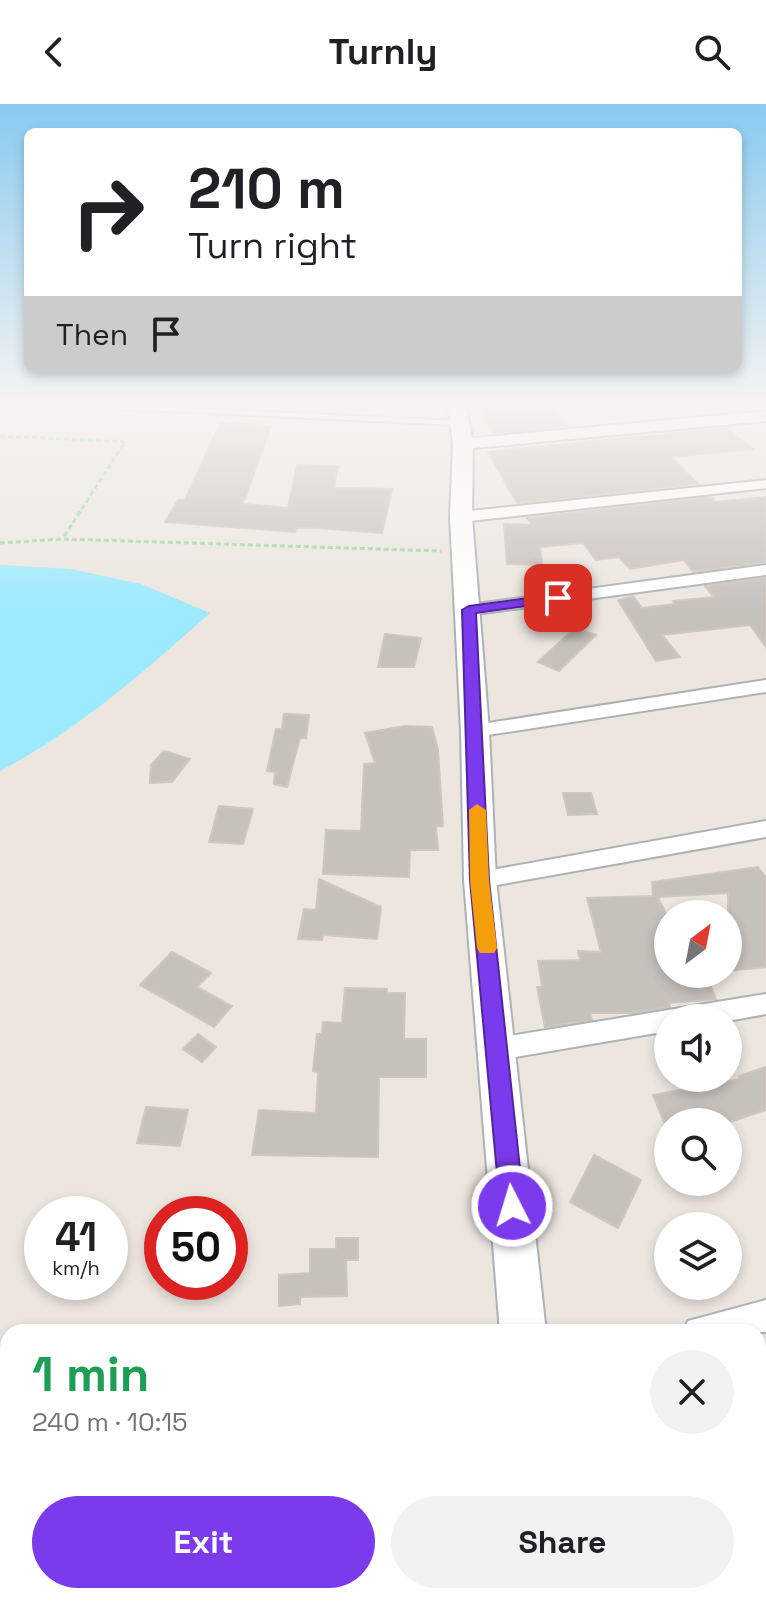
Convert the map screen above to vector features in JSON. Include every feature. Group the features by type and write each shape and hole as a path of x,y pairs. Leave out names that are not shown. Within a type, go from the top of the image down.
{"main road":[{"path":"460,471 480,880 522,1324"}],"street":[{"path":"461,517 766,484"},
{"path":"469,610 766,570"},
{"path":"475,731 766,686"},
{"path":"480,880 766,829"},
{"path":"742,1008 766,1004"},
{"path":"498,1049 654,1022"},
{"path":"732,1324 766,1316"}],"path":[{"path":"62,539 106,471"},
{"path":"0,543 62,539 463,551"}],"water":[{"path":"0,565 71,569 141,584 210,613 136,678 84,718 0,771"}],"building":[{"path":"198,471 255,471 243,504 288,508 296,471 337,471 334,488 392,489 382,533 317,528 296,528 295,532 165,522 178,500 185,500"},
{"path":"499,471 685,471 698,484 517,503"},
{"path":"711,497 716,502 766,497 766,562 693,572 684,560 630,569 619,557 596,560 583,543 540,547 542,565 507,564 504,524 532,525 527,518"},
{"path":"766,578 766,647 750,625 662,635 680,657 656,661 618,600 633,596 642,608 675,604 673,601 714,597 705,586"},
{"path":"575,628 596,635 559,671 538,662"},
{"path":"385,634 421,638 414,667 378,667"},
{"path":"284,714 309,715 306,738 300,738 287,787 274,784 275,772 267,771 276,729 282,729"},
{"path":"405,726 432,727 438,750 443,826 436,826 438,850 410,850 409,877 323,874 326,830 361,831 364,764 375,763 365,733"},
{"path":"164,751 190,759 172,782 150,783 151,765"},
{"path":"563,793 591,793 597,814 568,815"},
{"path":"219,806 253,809 243,844 209,842"},
{"path":"758,867 766,877 766,967 742,970 742,900 728,900 728,893 658,897 659,900 654,900 654,988 712,988 716,999 654,1004 654,1010 633,1013 590,1013 592,1020 545,1027 537,987 542,987 538,961 580,960 578,951 601,952 587,898 653,896 652,882"},
{"path":"319,879 381,907 377,939 323,935 322,940 298,939 304,909 316,910"},
{"path":"172,952 211,973 197,987 232,1006 214,1027 140,985"},
{"path":"345,988 387,989 387,993 405,993 404,1039 426,1039 426,1077 379,1077 378,1157 252,1155 259,1110 316,1113 318,1072 313,1071 317,1034 322,1034 323,1022 342,1023"},
{"path":"198,1034 216,1047 202,1062 183,1049"},
{"path":"766,1067 766,1110 742,1118 742,1108 658,1108 653,1095 669,1092 742,1092 742,1075"},
{"path":"146,1107 188,1110 180,1146 137,1143"},
{"path":"594,1155 641,1180 618,1228 570,1202"},
{"path":"336,1238 358,1238 358,1260 346,1260 347,1296 300,1297 300,1304 279,1306 279,1275 310,1273 310,1249 336,1249"}],"slow traffic":[{"path":"477,810 487,948"}],"route":[{"path":"512,1206 480,880 469,610 558,598"}]}
